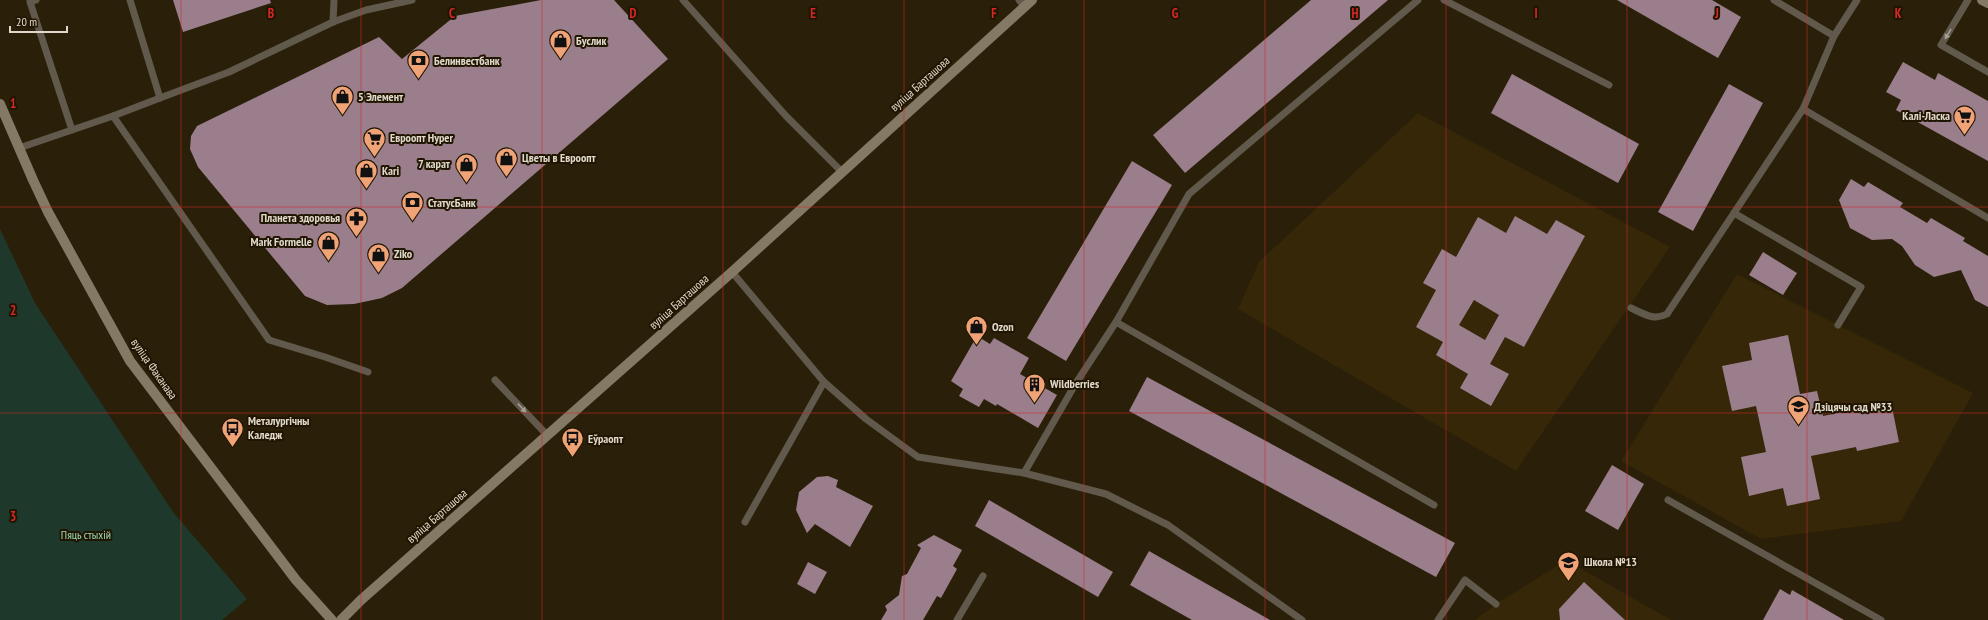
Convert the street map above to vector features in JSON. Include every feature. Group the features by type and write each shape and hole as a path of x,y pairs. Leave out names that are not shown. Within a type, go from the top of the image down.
{"main road":[{"path":"1982,0 1988,3"},
{"name":"вуліца Барташова","path":"342,620 367,595 732,272 1025,2"},
{"name":"вуліца Факанава","path":"0,104 48,212 130,361 296,580 332,620"}],"lane":[{"path":"36,0 30,2 72,130"},
{"path":"130,0 160,98"},
{"path":"332,22 334,0"},
{"path":"19,148 113,116 229,72 332,22 366,10 412,0"},
{"path":"683,0 786,116 842,172"},
{"path":"1024,473 1076,383 1116,322 1189,194 1418,0"},
{"path":"1444,0 1609,85"},
{"path":"1774,0 1834,36"},
{"path":"1631,308 1650,317 1660,318 1667,314 1803,109 1834,36 1857,0"},
{"path":"1968,0 1941,45 1988,72"},
{"path":"1803,109 1988,218"},
{"path":"113,116 269,340 368,372"},
{"path":"1734,213 1861,287 1838,325"},
{"path":"732,272 824,382 866,419 918,457 1024,473 1106,494 1168,525 1294,618 1302,620"},
{"path":"1116,322 1434,505"},
{"path":"495,380 548,436"},
{"path":"745,522 824,382"},
{"path":"1668,500 1882,620"},
{"path":"957,620 983,576"},
{"path":"1438,620 1465,580 1496,604"}],"shaded area":[{"path":"1418,113 1670,247 1516,471 1238,309 1259,262"},
{"name":"Дзіцячы сад №33","path":"1737,274 1973,393 1901,521 1761,539 1621,461"},
{"name":"Школа №13","path":"1566,560 1671,620 1475,620 1496,604"}],"green space":[{"name":"Пяць стыхій","path":"0,229 35,303 173,512 247,599 222,620 0,620"}],"building":[{"path":"173,0 270,0 271,3 183,32"},
{"name":"Евроопт Hyper","path":"541,0 614,0 668,59 402,288 382,298 354,304 327,305 305,296 198,167 190,149 191,136 197,126 379,37 402,59 455,16"},
{"path":"1311,0 1388,0 1185,173 1153,135"},
{"path":"1617,0 1712,0 1741,17 1718,58"},
{"name":"Калі-Ласка","path":"1903,62 1935,80 1938,73 1988,101 1988,161 1896,110 1901,100 1886,92"},
{"path":"1512,74 1639,144 1618,183 1491,113"},
{"path":"1729,84 1763,103 1693,231 1658,212"},
{"path":"1132,161 1172,185 1066,361 1027,338"},
{"path":"1851,179 1864,187 1868,182 1903,203 1900,207 1927,223 1931,218 1965,238 1963,241 1988,256 1988,307 1975,300 1961,270 1934,277 1915,265 1902,246 1892,239 1872,240 1850,228 1839,200"},
{"path":"1515,216 1547,234 1556,220 1585,236 1524,347 1505,337 1490,364 1509,374 1491,406 1460,388 1468,374 1436,355 1443,342 1416,327 1436,290 1423,283 1442,249 1456,257 1478,217 1506,233","holes":["1474,300 1499,315 1485,340 1459,325"]},
{"path":"1763,252 1797,273 1783,295 1749,275"},
{"path":"1788,335 1800,394 1817,391 1823,416 1891,402 1899,442 1857,451 1856,447 1811,456 1820,499 1787,506 1783,488 1749,496 1741,457 1766,452 1756,406 1732,411 1722,366 1752,360 1749,343"},
{"name":"Wildberries","path":"977,336 990,344 994,338 1029,358 1020,374 1057,395 1038,428 997,404 996,406 984,399 979,407 959,396 963,389 951,381"},
{"path":"1147,377 1455,543 1436,577 1129,411"},
{"path":"1612,465 1644,484 1618,530 1585,511"},
{"path":"828,476 838,480 836,487 873,506 850,547 815,524 807,533 796,510 799,492 817,477"},
{"path":"989,500 1113,572 1098,597 975,526"},
{"path":"934,535 962,550 953,566 957,569 941,598 937,596 923,620 881,620 887,610 885,606 899,595 902,576 907,574 921,548 917,545"},
{"path":"1149,551 1270,620 1192,620 1130,585"},
{"path":"808,562 827,572 815,594 797,584"},
{"path":"1584,582 1625,620 1560,620 1559,609"},
{"path":"1780,589 1790,595 1792,590 1844,620 1763,620"}],"place":[{"name":"Буслик","path":"560,60"},
{"name":"Белинвестбанк","path":"419,80"},
{"name":"5 Элемент","path":"342,116"},
{"name":"Калі-Ласка","path":"1965,136"},
{"name":"Евроопт Hyper","path":"374,158"},
{"name":"Цветы в Евроопт","path":"507,178"},
{"name":"7 карат","path":"466,184"},
{"name":"Kari","path":"366,190"},
{"name":"СтатусБанк","path":"413,222"},
{"name":"Планета здоровья","path":"356,238"},
{"name":"Mark Formelle","path":"328,262"},
{"name":"Ziko","path":"378,274"},
{"name":"Ozon","path":"977,346"},
{"name":"Wildberries","path":"1035,404"},
{"name":"Дзіцячы сад №33","path":"1798,426"},
{"name":"Металургічны Каледж","path":"232,448"},
{"name":"Еўраопт","path":"572,458"},
{"name":"Школа №13","path":"1568,582"}]}
